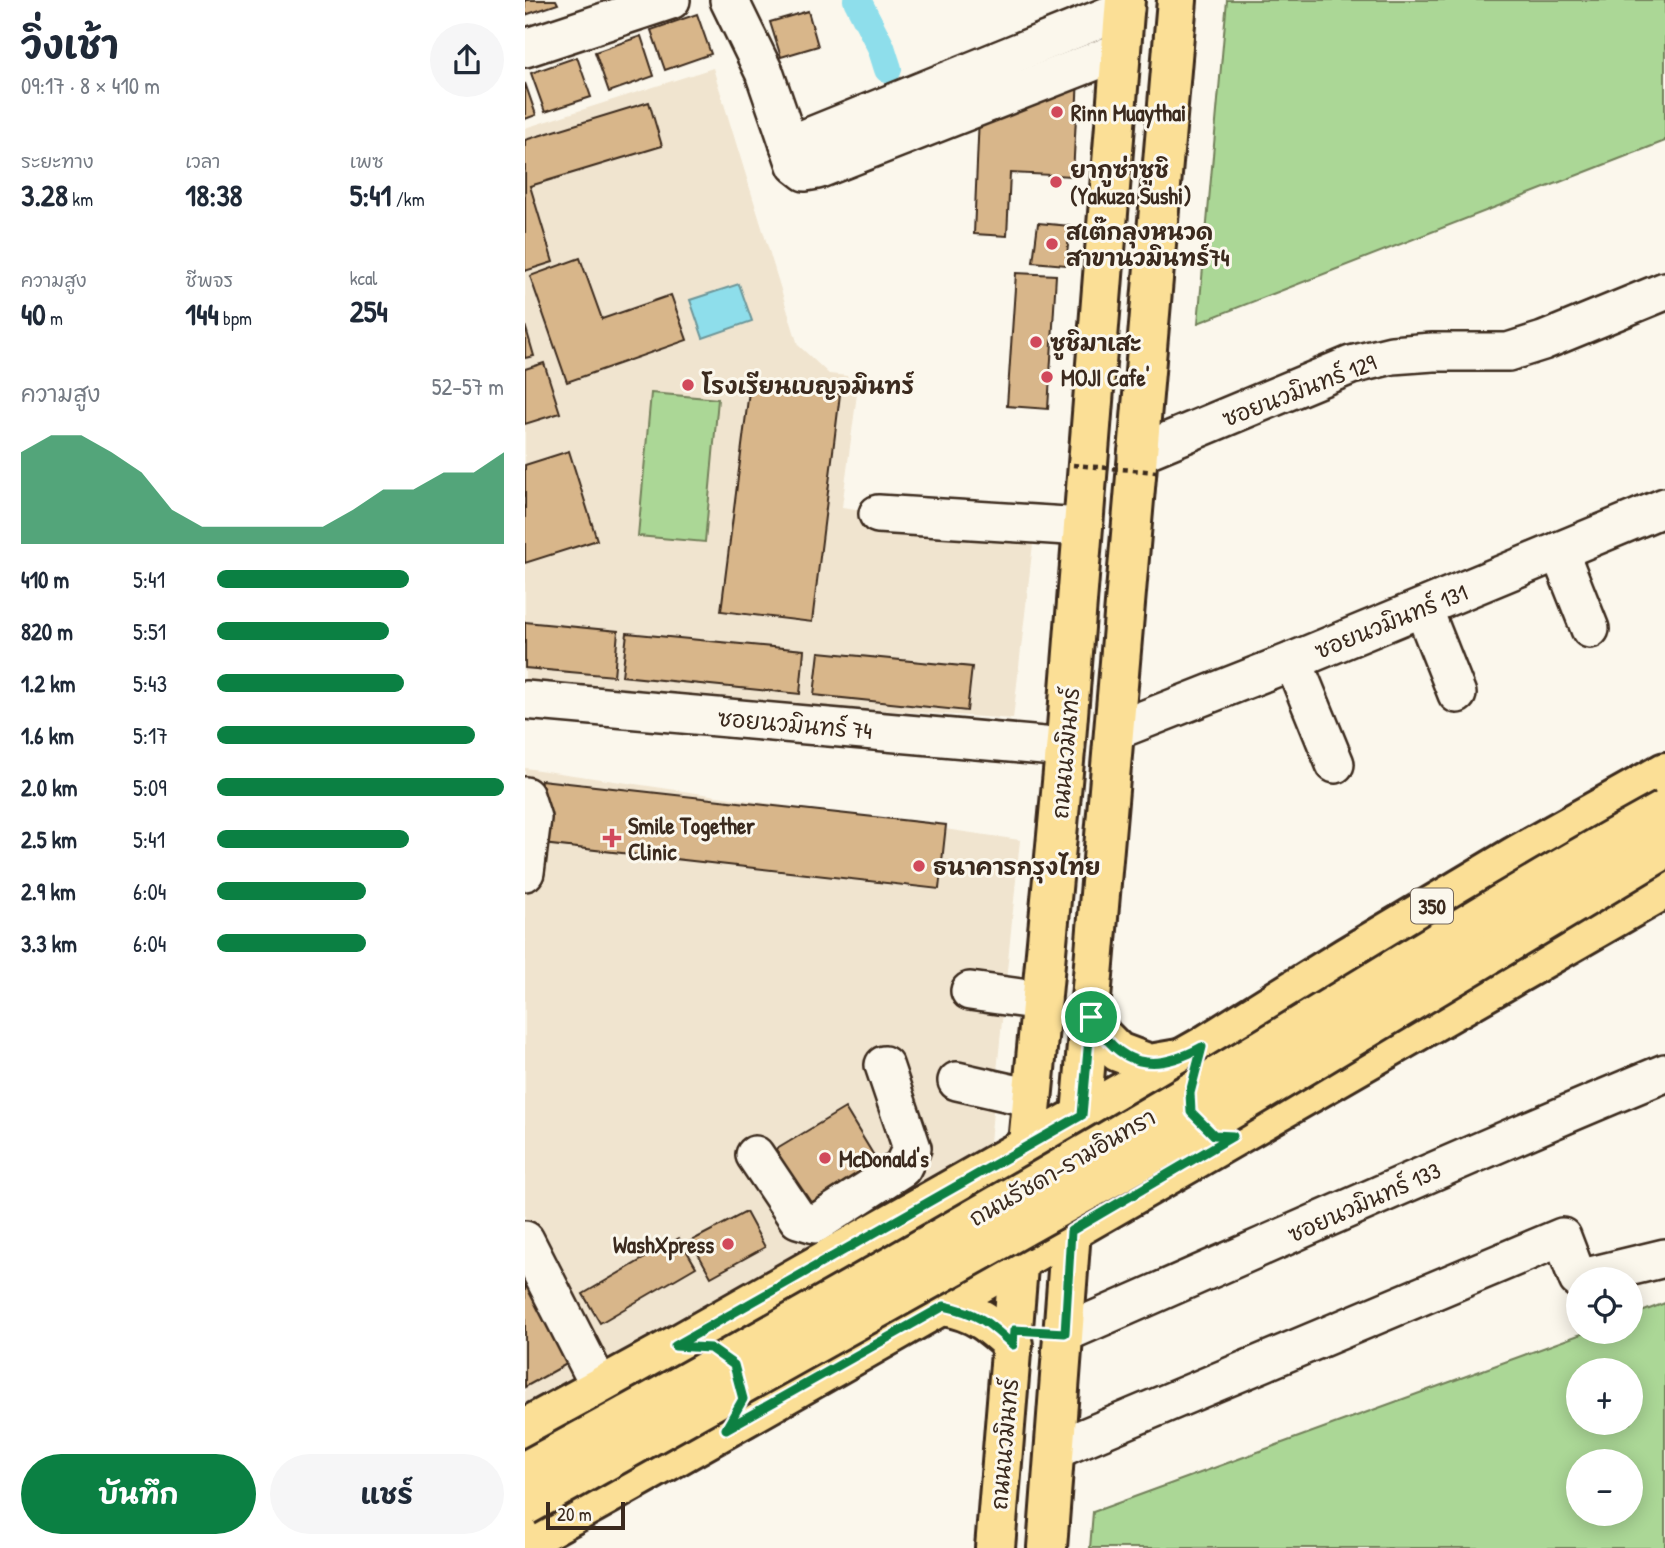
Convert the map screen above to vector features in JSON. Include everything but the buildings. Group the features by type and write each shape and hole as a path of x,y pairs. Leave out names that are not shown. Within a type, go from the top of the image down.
{"main road":[{"path":"1047,1548 1071,1231 1115,731 1147,463 1177,0"},
{"name":"ถนนนวมินทร์","path":"995,1548 1032,1098 1066,748 1125,4"},
{"name":"ถนนรัชดา-รามอินทรา","path":"525,1428 977,1176 1082,1109 1191,1053 1504,863 1665,772"},
{"name":"ถนนรัชดา-รามอินทรา","path":"525,1471 905,1259 1200,1087 1587,853 1665,810"},
{"name":"ถนนรัชดา-รามอินทรา","path":"525,1506 1217,1118 1665,849"},
{"path":"525,1541 944,1306 1233,1136 1665,889"},
{"path":"1091,1017 1102,1036 1118,1052 1150,1064 1191,1053 1191,1112 1214,1135 1233,1136"},
{"path":"1032,1098 1082,1109"},
{"path":"944,1306 965,1310 1013,1338 1065,1333"},
{"path":"675,1346 710,1348 734,1365 743,1399 726,1429"}],"street":[{"path":"525,48 671,0"},
{"path":"729,0 764,72 796,165 805,172 817,170 1121,51"},
{"path":"789,145 1125,4"},
{"name":"ซอยนวมินทร์ 129","path":"1147,463 1351,365 1392,355 1508,352 1543,341 1665,291"},
{"name":"ซอยนวมินทร์ 131","path":"1115,731 1293,661 1665,507"},
{"path":"878,514 1083,527"},
{"path":"1559,551 1590,629"},
{"path":"1423,608 1457,694"},
{"path":"1293,661 1335,764"},
{"name":"ซอยนวมินทร์ 74","path":"525,700 1066,748"},
{"path":"525,796 532,818 525,872"},
{"path":"970,991 1042,1001"},
{"path":"755,1155 798,1219 815,1224 902,1168 912,1148 884,1065"},
{"name":"ซอยนวมินทร์ 133","path":"1065,1333 1531,1128 1665,1073"},
{"path":"957,1081 1032,1098"},
{"path":"1055,1450 1562,1237 1578,1279 1665,1258"},
{"path":"525,1240 600,1387"}],"path":[{"path":"1073,465 1147,463"}],"shaded area":[{"name":"โรงเรียนเบญจมินทร์","path":"713,68 798,345 829,374 847,376 857,394 842,507 1034,535 1013,719 525,686 525,128"},
{"path":"525,768 1020,840 990,1142 525,1421"}],"green space":[{"path":"1227,0 1665,0 1665,141 1198,323"},
{"path":"651,393 718,399 705,542 638,536"},
{"path":"1665,1303 1665,1548 1090,1548 1093,1512 1566,1340 1566,1344 1643,1344 1643,1311"}],"water":[{"path":"739,284 752,321 703,338 690,300"}],"waterway":[{"path":"857,0 881,47 888,69"}],"place":[{"name":"Rinn Muaythai","path":"1057,112"},
{"name":"ยากูซ่าซูชิ (Yakuza Sushi)","path":"1056,182"},
{"name":"สเต๊กลุงหนวด สาขานวมินทร์74","path":"1052,244"},
{"name":"ซูชิมาเสะ","path":"1036,342"},
{"name":"MOJI Cafe'","path":"1047,377"},
{"name":"โรงเรียนเบญจมินทร์","path":"688,385"},
{"name":"Smile Together Clinic","path":"612,838"},
{"name":"ธนาคารกรุงไทย","path":"919,866"},
{"name":"McDonald's","path":"825,1158"},
{"name":"WashXpress","path":"728,1244"}],"route":[{"path":"1091,1017 1102,1036 1118,1052 1150,1064 1179,1059 1202,1047 1190,1093 1191,1112 1214,1135 1233,1136 1071,1231 1065,1333 1014,1330 1013,1345 987,1321 965,1310 944,1306 726,1429 743,1399 734,1365 710,1348 675,1346 1082,1115 1091,1017"}]}
